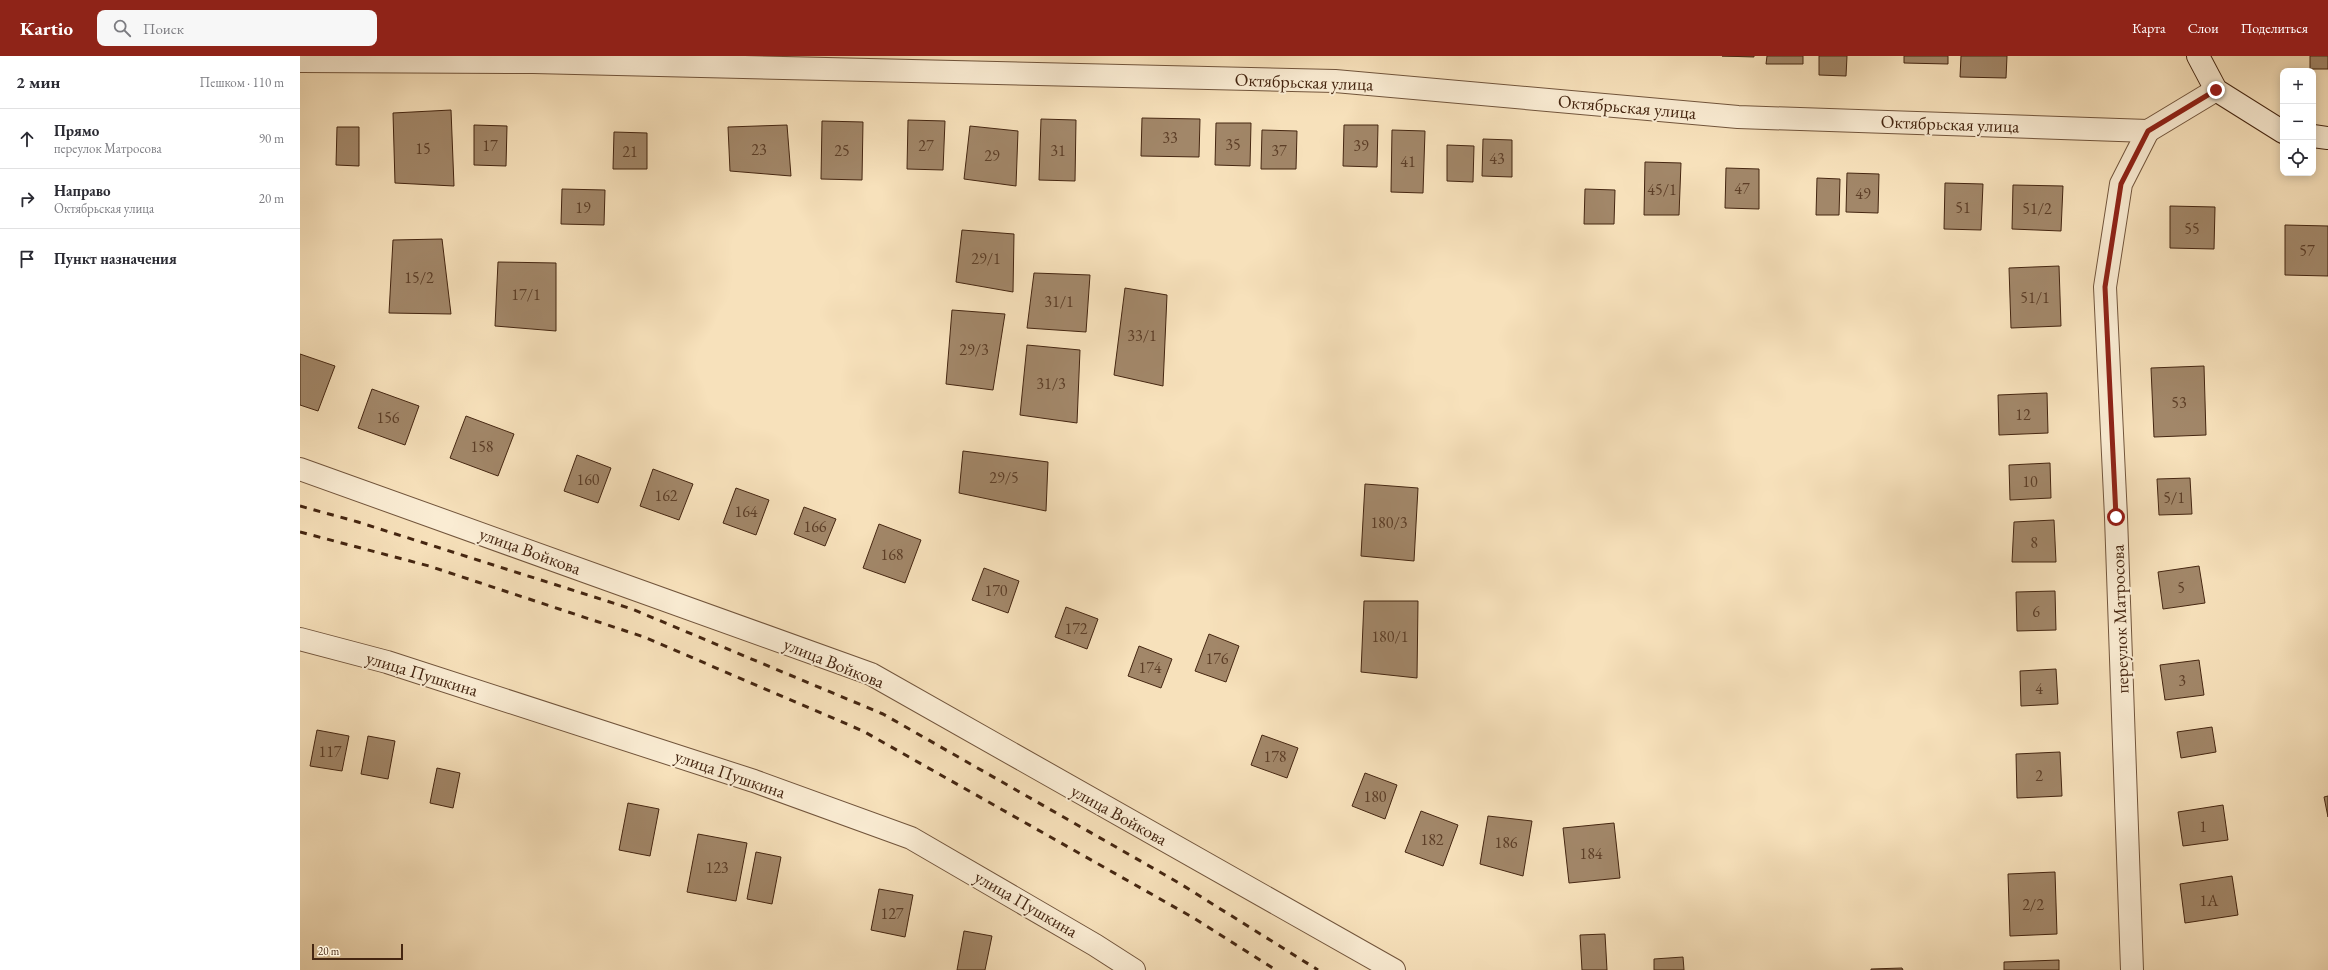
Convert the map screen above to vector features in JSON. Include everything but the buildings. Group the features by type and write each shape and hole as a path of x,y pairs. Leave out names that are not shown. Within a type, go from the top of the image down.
{"street":[{"path":"2198,56 2216,90 2280,130"},
{"name":"Октябрьская улица","path":"300,61 533,62 1334,81 1738,117 2148,131"},
{"path":"2148,131 2216,90"},
{"name":"переулок Матросова","path":"2132,970 2116,517 2105,287 2121,184 2148,131"},
{"path":"2316,136 2328,138"},
{"name":"улица Войкова","path":"300,468 871,674 1394,970"},
{"name":"улица Пушкина","path":"300,639 387,662 747,778 911,838 1095,945 1134,970"}],"railway":[{"path":"300,506 358,522 632,609 883,714 1179,883 1318,970"},
{"path":"300,532 429,566 644,637 863,731 1192,917 1276,970"}],"route":[{"path":"2116,517 2105,287 2121,184 2148,131 2216,90"}]}
